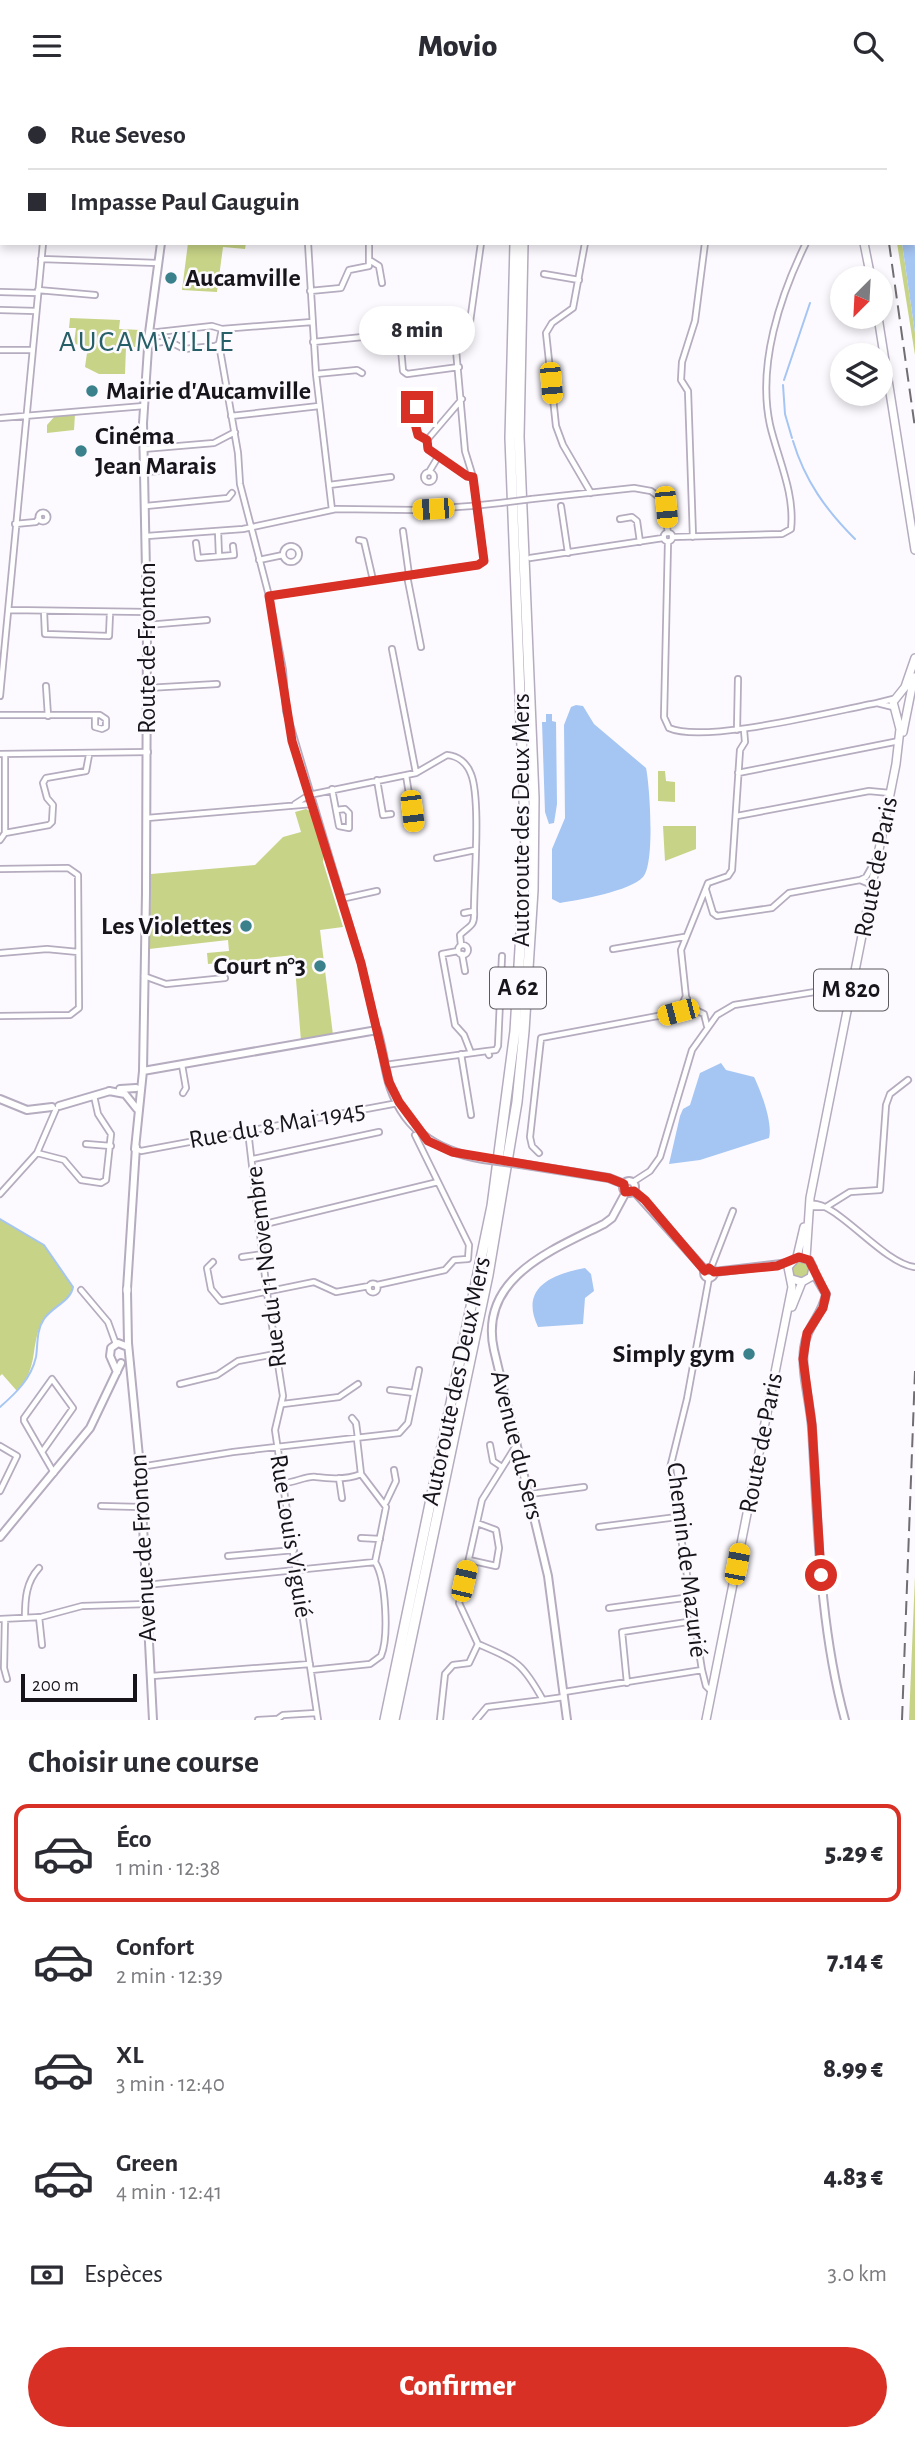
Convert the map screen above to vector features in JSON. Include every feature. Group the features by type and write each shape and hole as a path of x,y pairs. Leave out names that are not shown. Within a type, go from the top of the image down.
{"highway":[{"name":"Autoroute des Deux Mers","path":"385,1720 492,1206 515,1031 524,891 526,798 510,438 515,245"},
{"name":"Autoroute des Deux Mers","path":"394,1720 491,1262 516,1102 524,1031 533,890 534,798 519,437 523,245"}],"main road":[{"path":"865,245 869,266"},
{"path":"880,329 915,550"},
{"name":"Route de Paris","path":"896,764 896,703 909,679 915,659"},
{"name":"Route de Paris","path":"797,1257 810,1210 877,857 907,711 911,705 909,698 915,675"},
{"path":"896,703 909,698"},
{"path":"896,703 907,711"},
{"name":"Route de Paris","path":"807,1258 810,1210"},
{"path":"797,1257 807,1258 813,1272 804,1282 790,1276 789,1263 797,1257"},
{"name":"Route de Paris","path":"703,1719 712,1691 784,1331 790,1276"},
{"name":"Route de Paris","path":"784,1331 804,1282"}],"street":[{"path":"0,696 43,245"},
{"name":"Route de Fronton","path":"142,1054 148,752 143,449 148,344 161,245"},
{"path":"308,245 313,342 332,510"},
{"path":"310,291 341,288 349,270 366,268 371,261 369,245"},
{"path":"269,596 478,565 484,561 473,477 465,451 456,345 470,322 481,245"},
{"path":"585,245 573,308 552,323 546,333 556,426 563,445 587,484 589,493"},
{"path":"693,537 688,391 681,380 681,362 697,310 705,245"},
{"path":"530,558 668,537 790,531 788,488 768,414 770,353 777,321 805,245"},
{"path":"41,259 158,263"},
{"path":"371,261 379,266 382,283"},
{"path":"544,274 579,280"},
{"path":"0,292 95,295"},
{"path":"0,310 36,311"},
{"path":"149,333 212,327 222,330 312,323"},
{"path":"222,330 219,344 235,432 240,484 269,596 283,670 285,711 341,899 389,1082 399,1102 428,1141 452,1152 483,1159 609,1178 624,1184 633,1182 650,1171 660,1157 692,1050 717,1015 734,1005 852,986"},
{"path":"173,331 173,343"},
{"path":"313,342 393,334 400,338 403,371 407,374 459,367"},
{"path":"148,344 173,343 184,349 219,344"},
{"path":"0,350 32,350"},
{"path":"316,375 357,370 362,373"},
{"path":"462,398 427,440 428,449 467,476 473,477"},
{"path":"0,418 144,406"},
{"path":"232,416 319,406"},
{"path":"415,417 418,435 427,440"},
{"path":"143,449 214,443 235,432"},
{"path":"429,473 438,457"},
{"path":"144,472 171,470"},
{"path":"329,485 391,477"},
{"path":"146,536 251,527 332,510 415,510 634,488 651,491 666,507 668,537 665,724 675,731 744,730 877,703 896,703"},
{"path":"146,506 228,498 232,493"},
{"path":"561,506 568,553"},
{"path":"620,519 632,517 637,521 640,542"},
{"path":"15,524 36,521 39,518"},
{"path":"218,531 219,556"},
{"path":"403,531 421,647"},
{"path":"359,540 364,541 373,580"},
{"path":"196,543 198,558 234,555 233,546"},
{"path":"259,560 283,555"},
{"path":"10,610 147,612"},
{"path":"44,611 45,634 109,636 110,613"},
{"path":"147,625 207,620"},
{"path":"392,649 416,773"},
{"path":"737,730 738,679"},
{"path":"147,688 217,684"},
{"path":"46,686 48,716"},
{"path":"0,715 95,717"},
{"path":"707,1026 704,1014 693,1009 686,997 681,950 684,936 709,883 727,876 732,870 740,750 746,742 744,730"},
{"path":"738,773 882,747 898,741"},
{"path":"882,747 897,752"},
{"path":"0,840 5,832 3,754 89,755 148,752"},
{"path":"5,832 49,825 52,822 53,804 47,797 43,783 46,778 86,771 89,755"},
{"path":"295,804 309,795 332,789 416,773 447,755 455,756 465,764 474,783 475,850 475,922 460,935 460,953 465,971"},
{"path":"406,775 414,826"},
{"path":"377,780 383,815 391,814"},
{"path":"332,789 336,810 340,827 349,828 349,813 345,809 336,810"},
{"path":"737,816 869,791 890,793"},
{"path":"147,818 312,804"},
{"path":"437,858 475,850"},
{"path":"706,890 717,916 772,908 789,893 860,880 866,877 877,857"},
{"path":"0,869 68,868 76,872 79,1008 75,1013 42,1017 0,1016"},
{"path":"860,880 872,885"},
{"path":"341,899 377,891"},
{"path":"464,913 474,911"},
{"path":"613,949 684,936"},
{"path":"461,945 467,948 460,953 442,954 455,1025 464,1035 471,1053"},
{"path":"0,953 47,949 78,952"},
{"path":"386,1065 496,1050 502,956"},
{"path":"144,980 166,984 225,978"},
{"path":"539,1153 532,1146 530,1137 540,1040 543,1037 678,1012 686,997"},
{"path":"143,1071 377,1030"},
{"name":"Avenue de Fronton","path":"135,1094 143,1071 142,1054"},
{"name":"Avenue de Fronton","path":"114,1361 110,1351 126,1332 137,1111 135,1094 142,1054"},
{"path":"461,1054 471,1115"},
{"path":"182,1065 186,1088 183,1093"},
{"path":"810,1210 827,1206 845,1194 878,1191 881,1188 886,1105 890,1094 908,1080"},
{"path":"0,1099 27,1110 56,1107 109,1091 135,1094"},
{"path":"37,1153 64,1160 81,1180 101,1183 108,1177 110,1131 98,1114 94,1095"},
{"name":"Rue du 8 Mai 1945","path":"135,1149 399,1102"},
{"path":"0,1194 37,1153 56,1107"},
{"name":"Rue du 11 Novembre","path":"248,1131 282,1404"},
{"path":"253,1159 379,1132"},
{"path":"213,1262 207,1268 211,1289 221,1301 314,1282 336,1291 369,1286 375,1292 377,1285 445,1270 454,1261 468,1259 469,1245 415,1135"},
{"path":"420,1148 428,1141"},
{"path":"86,1144 111,1146"},
{"path":"261,1226 438,1182"},
{"path":"633,1182 634,1191 710,1270 789,1263"},
{"path":"624,1184 626,1192 634,1191"},
{"name":"Avenue du Sers","path":"567,1720 548,1576 492,1341 496,1304 513,1276 612,1218 626,1192"},
{"path":"827,1206 897,1262 914,1267"},
{"path":"709,1278 733,1210"},
{"path":"242,1257 263,1254"},
{"path":"777,1266 790,1276"},
{"path":"813,1272 826,1291 825,1303 807,1333 803,1359 812,1425 815,1513 825,1609 835,1681 845,1720"},
{"name":"Chemin de Mazurié","path":"709,1278 684,1416 671,1454 677,1517 703,1677 707,1689 712,1691"},
{"path":"804,1282 822,1285"},
{"path":"81,1290 108,1322 118,1343 128,1347"},
{"name":"Avenue de Fronton","path":"127,1290 128,1347 125,1361 133,1377 153,1719"},
{"path":"180,1384 217,1375 238,1361 275,1354"},
{"path":"117,1372 114,1361 125,1361"},
{"path":"0,1537 93,1423 125,1361"},
{"path":"140,1467 277,1446 393,1435 404,1429 419,1370"},
{"path":"42,1452 73,1408 59,1384 52,1380 24,1418 42,1452 47,1461 56,1470"},
{"path":"282,1404 339,1397 358,1384"},
{"path":"390,1390 414,1393"},
{"name":"Rue Louis Viguié","path":"282,1404 275,1424 277,1446 298,1570 318,1720"},
{"path":"352,1417 356,1423 361,1474 385,1503"},
{"path":"518,1444 482,1500 459,1603 478,1644 516,1660 526,1670 543,1700"},
{"path":"0,1445 17,1456 0,1492"},
{"path":"490,1445 493,1461 502,1467"},
{"path":"507,1460 517,1459 524,1468"},
{"path":"152,1676 370,1664 382,1656 386,1632 380,1572 375,1562 385,1503 396,1481 394,1470"},
{"path":"0,1471 8,1475"},
{"path":"284,1483 317,1477 339,1478 361,1474"},
{"path":"339,1478 342,1498"},
{"path":"530,1494 584,1487"},
{"path":"101,1506 140,1507"},
{"path":"599,1527 677,1517"},
{"path":"469,1560 496,1566 499,1548 496,1529 477,1523"},
{"path":"0,1524 6,1530"},
{"path":"361,1538 380,1539"},
{"path":"228,1556 294,1550"},
{"path":"146,1585 375,1562"},
{"path":"25,1618 26,1596 32,1576 39,1568"},
{"path":"609,1608 691,1597"},
{"path":"7,1679 2,1619 39,1617 82,1606 147,1604"},
{"path":"39,1617 42,1645"},
{"path":"627,1683 622,1633 694,1621"},
{"path":"440,1720 445,1674 453,1665 469,1663 478,1644"},
{"path":"476,1720 488,1707 543,1700 702,1670"},
{"name":"Chemin de Mazurié","path":"703,1677 714,1681"},
{"path":"258,1720 276,1720 284,1715 316,1713"}],"green space":[{"path":"188,245 246,245 245,249 223,247 217,292 182,290"},
{"path":"897,245 902,245 915,333 915,355"},
{"path":"70,318 120,320 119,329 141,330 140,347 126,347 125,374 99,374 85,367 88,346 74,344 76,328 69,328"},
{"path":"75,414 74,430 47,433 47,425 55,416"},
{"path":"658,771 665,771 666,781 675,782 675,802 658,801"},
{"name":"Les Violettes","path":"306,809 310,811 324,854 323,862 343,927 320,930 333,1035 301,1041 294,955 208,964 207,953 229,951 228,940 149,949 151,874 255,865 283,837 301,832 295,812"},
{"path":"663,826 696,826 696,849 665,861"},
{"path":"0,1219 44,1245 73,1287 68,1297 44,1318 31,1366 17,1391 2,1374 0,1376"},
{"path":"801,1261 807,1264 810,1270 807,1276 801,1279 795,1276 792,1270 795,1264"},
{"path":"915,1576 915,1720 909,1720"}],"water":[{"path":"902,245 915,245 915,333"},
{"path":"583,706 594,724 646,768 650,807 649,857 643,877 628,887 560,903 552,899 552,849 565,818 564,725 571,707"},
{"path":"546,714 552,714 552,721 556,722 557,804 554,823 549,824 545,812 542,722 546,722"},
{"path":"721,1063 726,1070 754,1077 768,1116 769,1138 700,1160 669,1164 680,1116 683,1109 690,1105 700,1073"},
{"path":"585,1268 591,1274 594,1291 585,1298 583,1324 538,1327 533,1313 536,1292 542,1285 561,1274"}],"waterway":[{"path":"784,380 810,303"},
{"path":"783,385 785,414 792,438"},
{"path":"793,441 818,494 855,539"},
{"path":"0,1219 44,1245 73,1287 69,1296 44,1319 36,1357 27,1379 0,1407"}],"railway":[{"path":"889,245 915,428"},
{"path":"902,1720 915,1371"}],"place":[{"name":"Aucamville","path":"171,278"},
{"name":"Mairie d'Aucamville","path":"92,391"},
{"name":"Cinéma Jean Marais","path":"81,451"},
{"name":"Les Violettes","path":"246,926"},
{"name":"Court n°3","path":"320,966"},
{"name":"Simply gym","path":"749,1354"}],"district":[{"name":"AUCAMVILLE","path":"147,342"}],"route":[{"path":"417,407 413,408 413,416 418,435 427,440 428,449 467,476 473,477 484,561 478,565 269,596 283,670 285,711 292,741 361,963 389,1082 417,1129 428,1141 446,1150 469,1157 609,1178 624,1184 625,1192 634,1191 645,1200 675,1234 692,1259 705,1271 709,1268 714,1272 777,1266 799,1257 809,1260 826,1294 823,1308 807,1333 803,1359 812,1425 815,1513 821,1575"}]}
